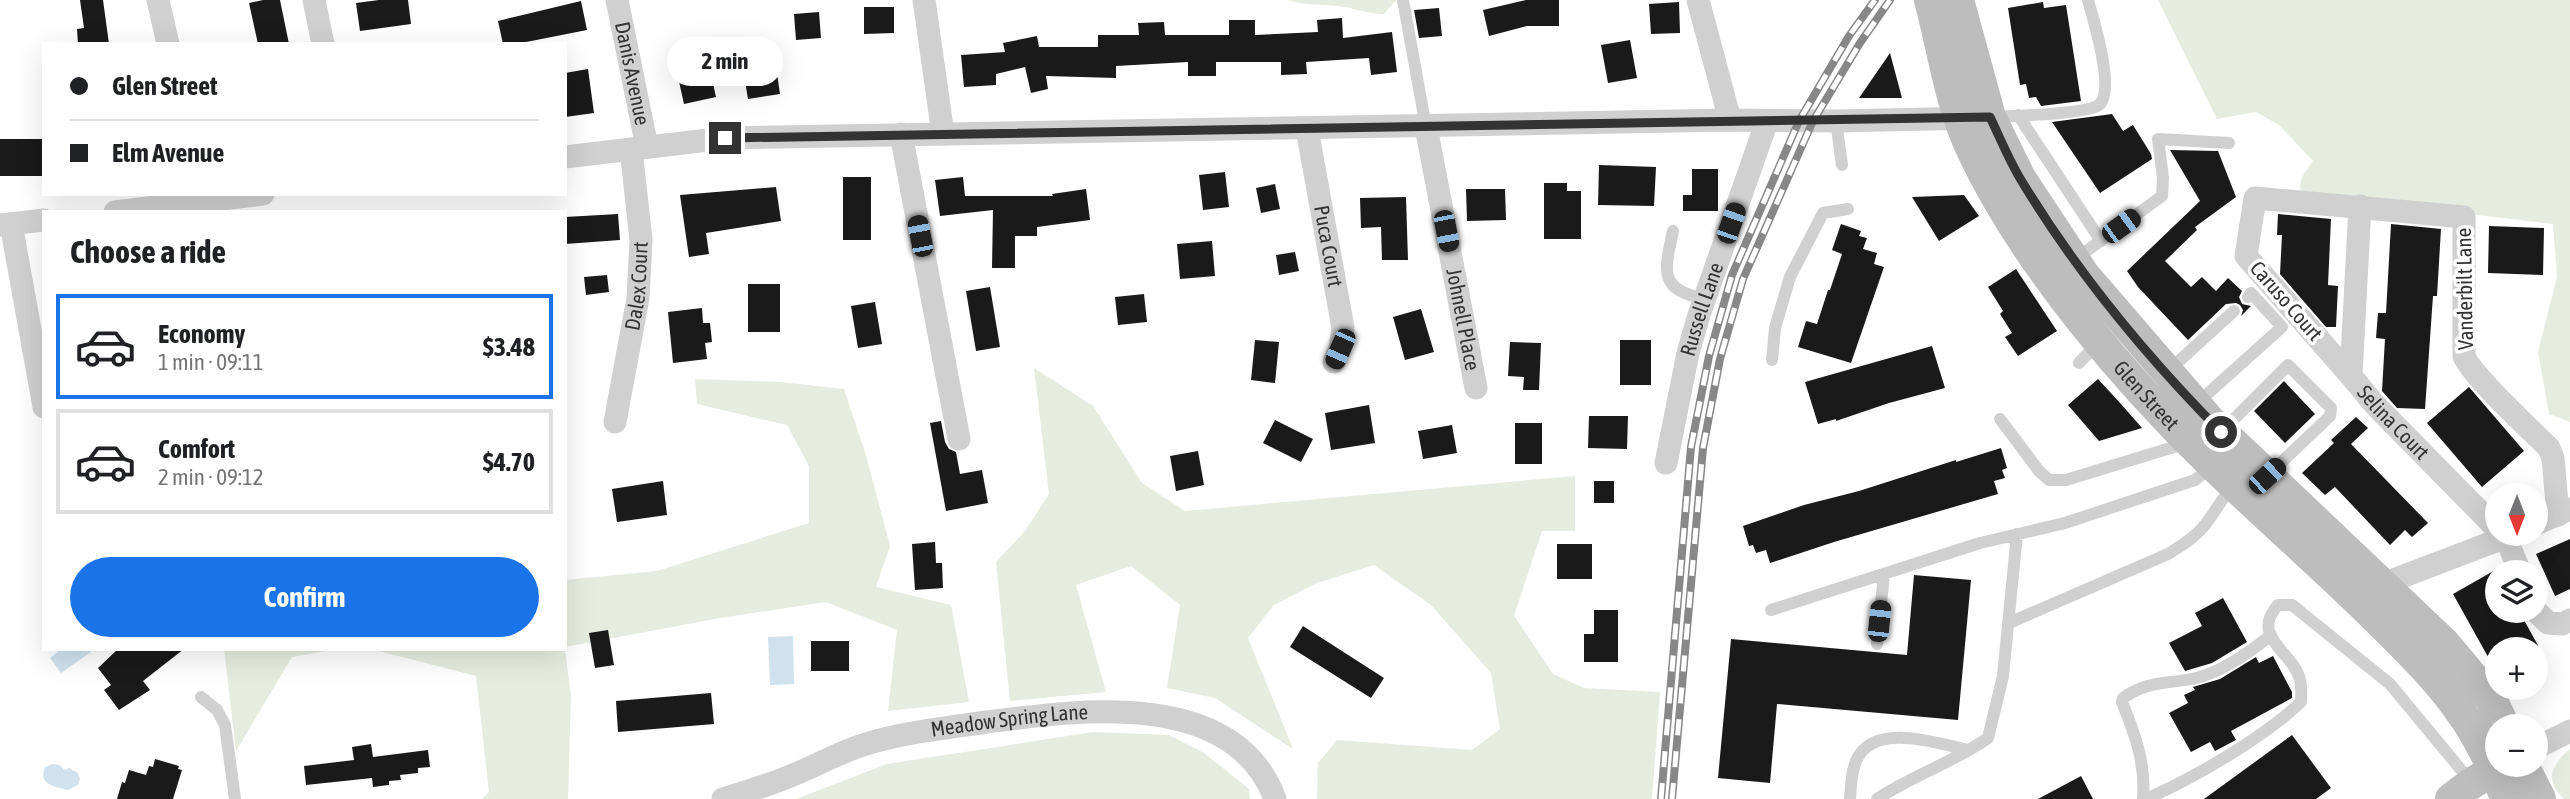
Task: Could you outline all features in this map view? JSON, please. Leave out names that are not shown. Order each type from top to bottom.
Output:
[{"type":"main road","points":[[1930,0],[1989,117]]},
{"type":"main road","points":[[1958,0],[1989,117]]},
{"type":"main road","name":"Glen Street","points":[[1989,117],[2020,178],[2074,261],[2104,337],[2166,372],[2223,450]]},
{"type":"main road","name":"Glen Street","points":[[1989,117],[1972,152],[2040,264],[2104,337],[2372,594],[2465,716],[2485,766]]},
{"type":"main road","name":"Glen Street","points":[[2372,594],[2444,643],[2491,699],[2498,714]]},
{"type":"main road","name":"Glen Street","points":[[2490,777],[2507,799]]},
{"type":"main road","name":"Glen Street","points":[[2491,777],[2540,799]]},
{"type":"street","points":[[158,0],[168,42]]},
{"type":"street","points":[[314,0],[323,42]]},
{"type":"street","name":"Danis Avenue","points":[[617,0],[639,148]]},
{"type":"street","points":[[924,0],[943,134]]},
{"type":"street","points":[[1698,0],[1730,120]]},
{"type":"street","points":[[567,157],[725,138],[1989,117]]},
{"type":"street","name":"Russell Lane","points":[[1665,463],[1688,353],[1704,299],[1767,121]]},
{"type":"street","name":"Johnell Place","points":[[1426,127],[1476,388]]},
{"type":"street","name":"Puca Court","points":[[1307,129],[1343,328],[1340,349],[1334,362]]},
{"type":"street","points":[[901,134],[959,439]]},
{"type":"street","name":"Dalex Court","points":[[615,422],[639,286],[639,148]]},
{"type":"street","points":[[127,210],[199,198],[231,196]]},
{"type":"street","name":"Caruso Court","points":[[2351,376],[2246,256],[2255,198],[2360,206]]},
{"type":"street","name":"Selina Court","points":[[2360,206],[2351,376],[2376,406],[2485,514]]},
{"type":"street","name":"Vanderbilt Lane","points":[[2360,206],[2463,217],[2466,362],[2549,448],[2564,512]]},
{"type":"street","points":[[42,220],[5,225],[42,398]]},
{"type":"street","points":[[2372,594],[2485,543]]},
{"type":"street","points":[[2548,623],[2562,624],[2570,620]]},
{"type":"street","name":"Meadow Spring Lane","points":[[723,799],[787,778],[863,745],[903,734],[1084,712],[1138,712],[1202,727],[1247,753],[1269,783],[1275,799]]},
{"type":"street","points":[[2548,742],[2570,731]]},
{"type":"lane","points":[[1403,0],[1426,127]]},
{"type":"lane","points":[[1989,117],[2064,112],[2097,107],[2102,103],[2105,85],[2102,57],[2088,0]]},
{"type":"lane","points":[[1989,117],[2101,241]]},
{"type":"lane","points":[[1836,121],[1842,165]]},
{"type":"lane","points":[[2074,261],[2162,196],[2163,178],[2158,139],[2229,143]]},
{"type":"lane","points":[[1772,360],[1775,328],[1790,277],[1823,213],[1848,209]]},
{"type":"lane","points":[[1673,231],[1667,276],[1673,288],[1704,299]]},
{"type":"lane","points":[[2008,623],[2168,554],[2192,540],[2210,520],[2221,499],[2223,450],[2282,327],[2251,293],[2248,297]]},
{"type":"lane","points":[[2166,372],[2234,311]]},
{"type":"lane","points":[[1771,610],[1979,543],[2064,523],[2195,480],[2223,450],[2288,365],[2332,408],[2330,416],[2223,450],[2177,446],[2066,480],[2049,480],[2039,471],[2000,419]]},
{"type":"lane","points":[[1877,799],[1988,738],[2003,676],[2017,534]]},
{"type":"lane","points":[[1877,644],[1884,573]]},
{"type":"lane","points":[[2271,635],[2256,647],[2208,674],[2150,685],[2126,695],[2122,702],[2138,743],[2145,778],[2144,799],[2170,788],[2225,756],[2287,715],[2301,702],[2300,678],[2267,625],[2269,614],[2278,605],[2292,606],[2390,684],[2485,772]]},
{"type":"lane","points":[[201,697],[217,710],[225,725],[235,799]]},
{"type":"lane","points":[[1850,799],[1855,762],[1870,744],[1887,737],[1930,741],[1968,750]]},
{"type":"shaded area","points":[[1288,0],[1396,0],[1384,14]]},
{"type":"shaded area","points":[[2158,0],[2570,0],[2570,422],[2549,414],[2538,352],[2557,277],[2553,224],[2302,194],[2301,180],[2313,161],[2279,125],[2256,112],[2217,119]]},
{"type":"shaded area","points":[[1034,368],[1093,406],[1142,483],[1185,511],[1575,476],[1575,531],[1542,531],[1514,616],[1553,674],[1584,688],[1660,692],[1652,799],[1317,799],[1318,763],[1337,740],[1472,750],[1500,729],[1491,673],[1431,605],[1374,565],[1317,583],[1274,605],[1248,638],[1293,749],[1215,698],[1167,688],[1180,605],[1131,566],[1076,585],[1106,692],[1010,701],[996,562],[1025,531],[1049,494]]},
{"type":"shaded area","points":[[695,379],[780,382],[844,389],[866,455],[890,546],[876,587],[951,605],[969,702],[888,711],[897,630],[826,602],[720,618],[567,647],[567,580],[657,571],[809,523],[809,466],[787,425],[697,404]]},
{"type":"shaded area","points":[[224,651],[326,651],[292,657],[236,751]]},
{"type":"shaded area","points":[[379,651],[565,651],[571,697],[568,799],[482,799],[489,792],[476,676]]},
{"type":"shaded area","points":[[1093,732],[1169,735],[1204,753],[1249,789],[1250,799],[796,799],[887,764]]},
{"type":"shaded area","points":[[2570,749],[2570,799],[2564,799],[2554,785],[2552,773],[2558,761]]},
{"type":"water","points":[[793,636],[794,684],[770,685],[768,637]]},
{"type":"water","points":[[59,651],[91,652],[61,673],[50,658]]},
{"type":"water","points":[[53,764],[78,773],[78,785],[68,790],[49,784],[43,773],[45,767]]},
{"type":"building","points":[[80,0],[103,0],[109,42],[78,42],[77,29],[84,28]]},
{"type":"building","points":[[280,0],[289,42],[258,42],[249,3]]},
{"type":"building","points":[[408,0],[411,24],[360,31],[356,3]]},
{"type":"building","points":[[1526,0],[1559,0],[1559,26],[1527,26],[1489,36],[1483,10]]},
{"type":"building","points":[[581,1],[587,30],[526,42],[503,42],[498,21]]},
{"type":"building","points":[[1679,2],[1680,33],[1651,34],[1649,4]]},
{"type":"building","points":[[2043,2],[2044,8],[2066,5],[2081,101],[2041,106],[2036,97],[2029,98],[2026,84],[2020,85],[2008,8]]},
{"type":"building","points":[[864,7],[894,7],[894,33],[864,34]]},
{"type":"building","points":[[1439,8],[1442,36],[1419,38],[1414,10]]},
{"type":"building","points":[[819,12],[821,38],[796,40],[794,14]]},
{"type":"building","points":[[1342,18],[1343,38],[1392,32],[1397,72],[1371,75],[1369,58],[1306,62],[1307,74],[1281,75],[1281,62],[1216,62],[1216,76],[1188,76],[1188,62],[1116,66],[1116,78],[1046,76],[1048,89],[1031,93],[1025,67],[996,74],[996,85],[964,87],[961,55],[1005,52],[1003,43],[1037,36],[1039,47],[1098,47],[1098,35],[1139,35],[1138,23],[1164,22],[1165,35],[1229,35],[1229,20],[1255,20],[1255,35],[1318,32],[1317,20]]},
{"type":"building","points":[[1630,40],[1637,78],[1608,83],[1601,45]]},
{"type":"building","points":[[773,46],[780,94],[748,99],[740,51]]},
{"type":"building","points":[[706,52],[716,97],[684,104],[674,59]]},
{"type":"building","points":[[1890,53],[1902,98],[1859,98]]},
{"type":"building","points":[[588,69],[594,113],[567,117],[567,73]]},
{"type":"building","points":[[2112,114],[2123,131],[2133,125],[2152,159],[2100,193],[2052,122]]},
{"type":"building","points":[[0,139],[42,139],[42,176],[0,176]]},
{"type":"building","points":[[2170,150],[2218,151],[2236,197],[2195,227],[2197,230],[2165,261],[2191,287],[2202,277],[2216,291],[2228,278],[2242,291],[2239,297],[2242,304],[2251,306],[2241,316],[2243,310],[2240,305],[2226,304],[2188,340],[2138,287],[2127,271],[2200,201]]},
{"type":"building","points":[[1599,165],[1656,167],[1654,206],[1598,205]]},
{"type":"building","points":[[1692,169],[1718,169],[1718,211],[1683,211],[1683,195],[1692,195]]},
{"type":"building","points":[[1225,172],[1229,207],[1203,210],[1199,175]]},
{"type":"building","points":[[843,177],[871,177],[871,240],[843,240]]},
{"type":"building","points":[[963,177],[965,196],[1053,196],[1052,194],[1086,189],[1090,220],[1037,227],[1037,236],[1015,236],[1015,268],[992,268],[993,210],[940,216],[935,180]]},
{"type":"building","points":[[1544,183],[1567,183],[1567,191],[1581,191],[1581,239],[1544,239]]},
{"type":"building","points":[[1275,184],[1280,209],[1261,213],[1256,188]]},
{"type":"building","points":[[776,187],[781,221],[706,233],[709,254],[689,257],[680,195]]},
{"type":"building","points":[[1466,189],[1505,189],[1506,220],[1467,221]]},
{"type":"building","points":[[1964,195],[1979,216],[1939,241],[1912,197]]},
{"type":"building","points":[[1406,197],[1408,260],[1382,260],[1381,227],[1361,228],[1360,198]]},
{"type":"building","points":[[618,214],[620,240],[567,244],[567,217]]},
{"type":"building","points":[[2278,214],[2331,219],[2328,285],[2338,286],[2336,327],[2326,327],[2280,274],[2282,235],[2277,235]]},
{"type":"building","points":[[1841,224],[1861,231],[1859,236],[1867,238],[1863,249],[1877,253],[1874,264],[1884,267],[1851,363],[1798,347],[1806,321],[1817,324],[1830,290],[1842,254],[1832,250]]},
{"type":"building","points":[[2391,224],[2441,229],[2425,409],[2397,408],[2382,391],[2385,339],[2376,338],[2378,313],[2386,313]]},
{"type":"building","points":[[2489,226],[2544,228],[2543,275],[2488,273]]},
{"type":"building","points":[[1212,241],[1215,276],[1180,279],[1177,244]]},
{"type":"building","points":[[1295,252],[1299,271],[1279,275],[1276,255]]},
{"type":"building","points":[[2016,269],[2057,331],[2018,356],[2005,337],[2012,333],[2000,314],[2003,311],[1988,287]]},
{"type":"building","points":[[607,275],[609,292],[586,295],[584,277]]},
{"type":"building","points":[[748,284],[780,284],[780,332],[748,332]]},
{"type":"building","points":[[990,287],[1000,347],[976,351],[966,291]]},
{"type":"building","points":[[1144,294],[1147,322],[1118,325],[1115,297]]},
{"type":"building","points":[[875,302],[882,344],[858,348],[851,306]]},
{"type":"building","points":[[702,308],[703,323],[710,323],[712,342],[705,343],[707,359],[673,363],[668,312]]},
{"type":"building","points":[[1421,309],[1434,352],[1405,360],[1393,317]]},
{"type":"building","points":[[1255,340],[1279,342],[1275,383],[1251,380]]},
{"type":"building","points":[[1620,340],[1651,340],[1651,385],[1620,385]]},
{"type":"building","points":[[1510,342],[1541,343],[1539,390],[1523,390],[1524,377],[1508,376]]},
{"type":"building","points":[[1932,346],[1945,388],[1818,424],[1805,382]]},
{"type":"building","points":[[2098,379],[2142,428],[2099,441],[2068,405]]},
{"type":"building","points":[[2284,381],[2315,414],[2285,443],[2254,411]]},
{"type":"building","points":[[2469,387],[2524,451],[2482,487],[2427,423]]},
{"type":"building","points":[[1369,405],[1375,443],[1331,450],[1325,413]]},
{"type":"building","points":[[1589,416],[1628,416],[1627,449],[1588,448]]},
{"type":"building","points":[[2356,417],[2368,428],[2351,444],[2428,523],[2412,537],[2405,530],[2390,545],[2335,487],[2325,495],[2302,473],[2334,443],[2331,440]]},
{"type":"building","points":[[1275,420],[1313,439],[1301,462],[1263,443]]},
{"type":"building","points":[[941,421],[945,442],[949,449],[956,452],[960,474],[982,470],[988,503],[946,511],[930,423]]},
{"type":"building","points":[[1515,423],[1542,423],[1542,464],[1515,464]]},
{"type":"building","points":[[1452,425],[1457,453],[1423,459],[1418,431]]},
{"type":"building","points":[[2001,448],[2007,468],[2002,470],[2005,478],[1994,481],[1998,494],[1770,563],[1766,550],[1756,553],[1753,545],[1749,546],[1743,526],[1804,505]]},
{"type":"building","points":[[1198,451],[1204,485],[1176,491],[1170,456]]},
{"type":"building","points":[[663,481],[667,515],[617,522],[612,489]]},
{"type":"building","points":[[1594,481],[1614,481],[1614,503],[1594,503]]},
{"type":"building","points":[[2570,539],[2570,589],[2555,596],[2548,581],[2548,560],[2539,560],[2536,554]]},
{"type":"building","points":[[935,542],[936,563],[942,563],[943,588],[915,590],[912,544]]},
{"type":"building","points":[[1557,544],[1592,544],[1592,579],[1557,579]]},
{"type":"building","points":[[1914,575],[1971,580],[1958,720],[1777,704],[1770,783],[1718,778],[1731,639],[1907,655]]},
{"type":"building","points":[[2485,576],[2485,623],[2526,623],[2533,637],[2485,637],[2485,651],[2453,594]]},
{"type":"building","points":[[2223,598],[2247,642],[2212,663],[2185,671],[2169,643],[2202,626],[2195,613]]},
{"type":"building","points":[[1594,610],[1618,610],[1618,662],[1584,662],[1584,634],[1594,634]]},
{"type":"building","points":[[1303,626],[1384,678],[1371,698],[1290,647]]},
{"type":"building","points":[[608,630],[614,665],[595,668],[589,633]]},
{"type":"building","points":[[811,641],[849,641],[849,671],[811,671]]},
{"type":"building","points":[[116,651],[181,651],[143,681],[150,690],[119,710],[104,690],[111,685],[98,668]]},
{"type":"building","points":[[2273,656],[2292,692],[2292,698],[2231,731],[2236,740],[2215,751],[2210,742],[2191,752],[2169,713],[2188,703],[2184,695],[2195,690],[2193,687],[2220,679],[2256,657],[2259,663]]},
{"type":"building","points":[[711,693],[714,724],[618,732],[616,701]]},
{"type":"building","points":[[2292,735],[2331,788],[2316,799],[2204,799]]},
{"type":"building","points":[[371,744],[373,757],[428,750],[430,767],[418,768],[418,773],[400,775],[401,780],[389,781],[389,785],[373,787],[372,778],[306,785],[304,766],[354,760],[352,747]]},
{"type":"building","points":[[155,759],[179,766],[178,769],[182,770],[173,799],[117,799],[129,770],[146,775],[149,766],[153,767]]},
{"type":"building","points":[[2081,776],[2093,799],[2038,799]]},
{"type":"railway","points":[[1661,799],[1691,447],[1709,356],[1732,275],[1799,121],[1849,36],[1875,0]]},
{"type":"railway","points":[[1672,799],[1703,448],[1720,359],[1743,279],[1813,121],[1860,43],[1890,0]]},
{"type":"route","points":[[725,138],[1990,117],[2020,178],[2084,275],[2221,432]]}]
